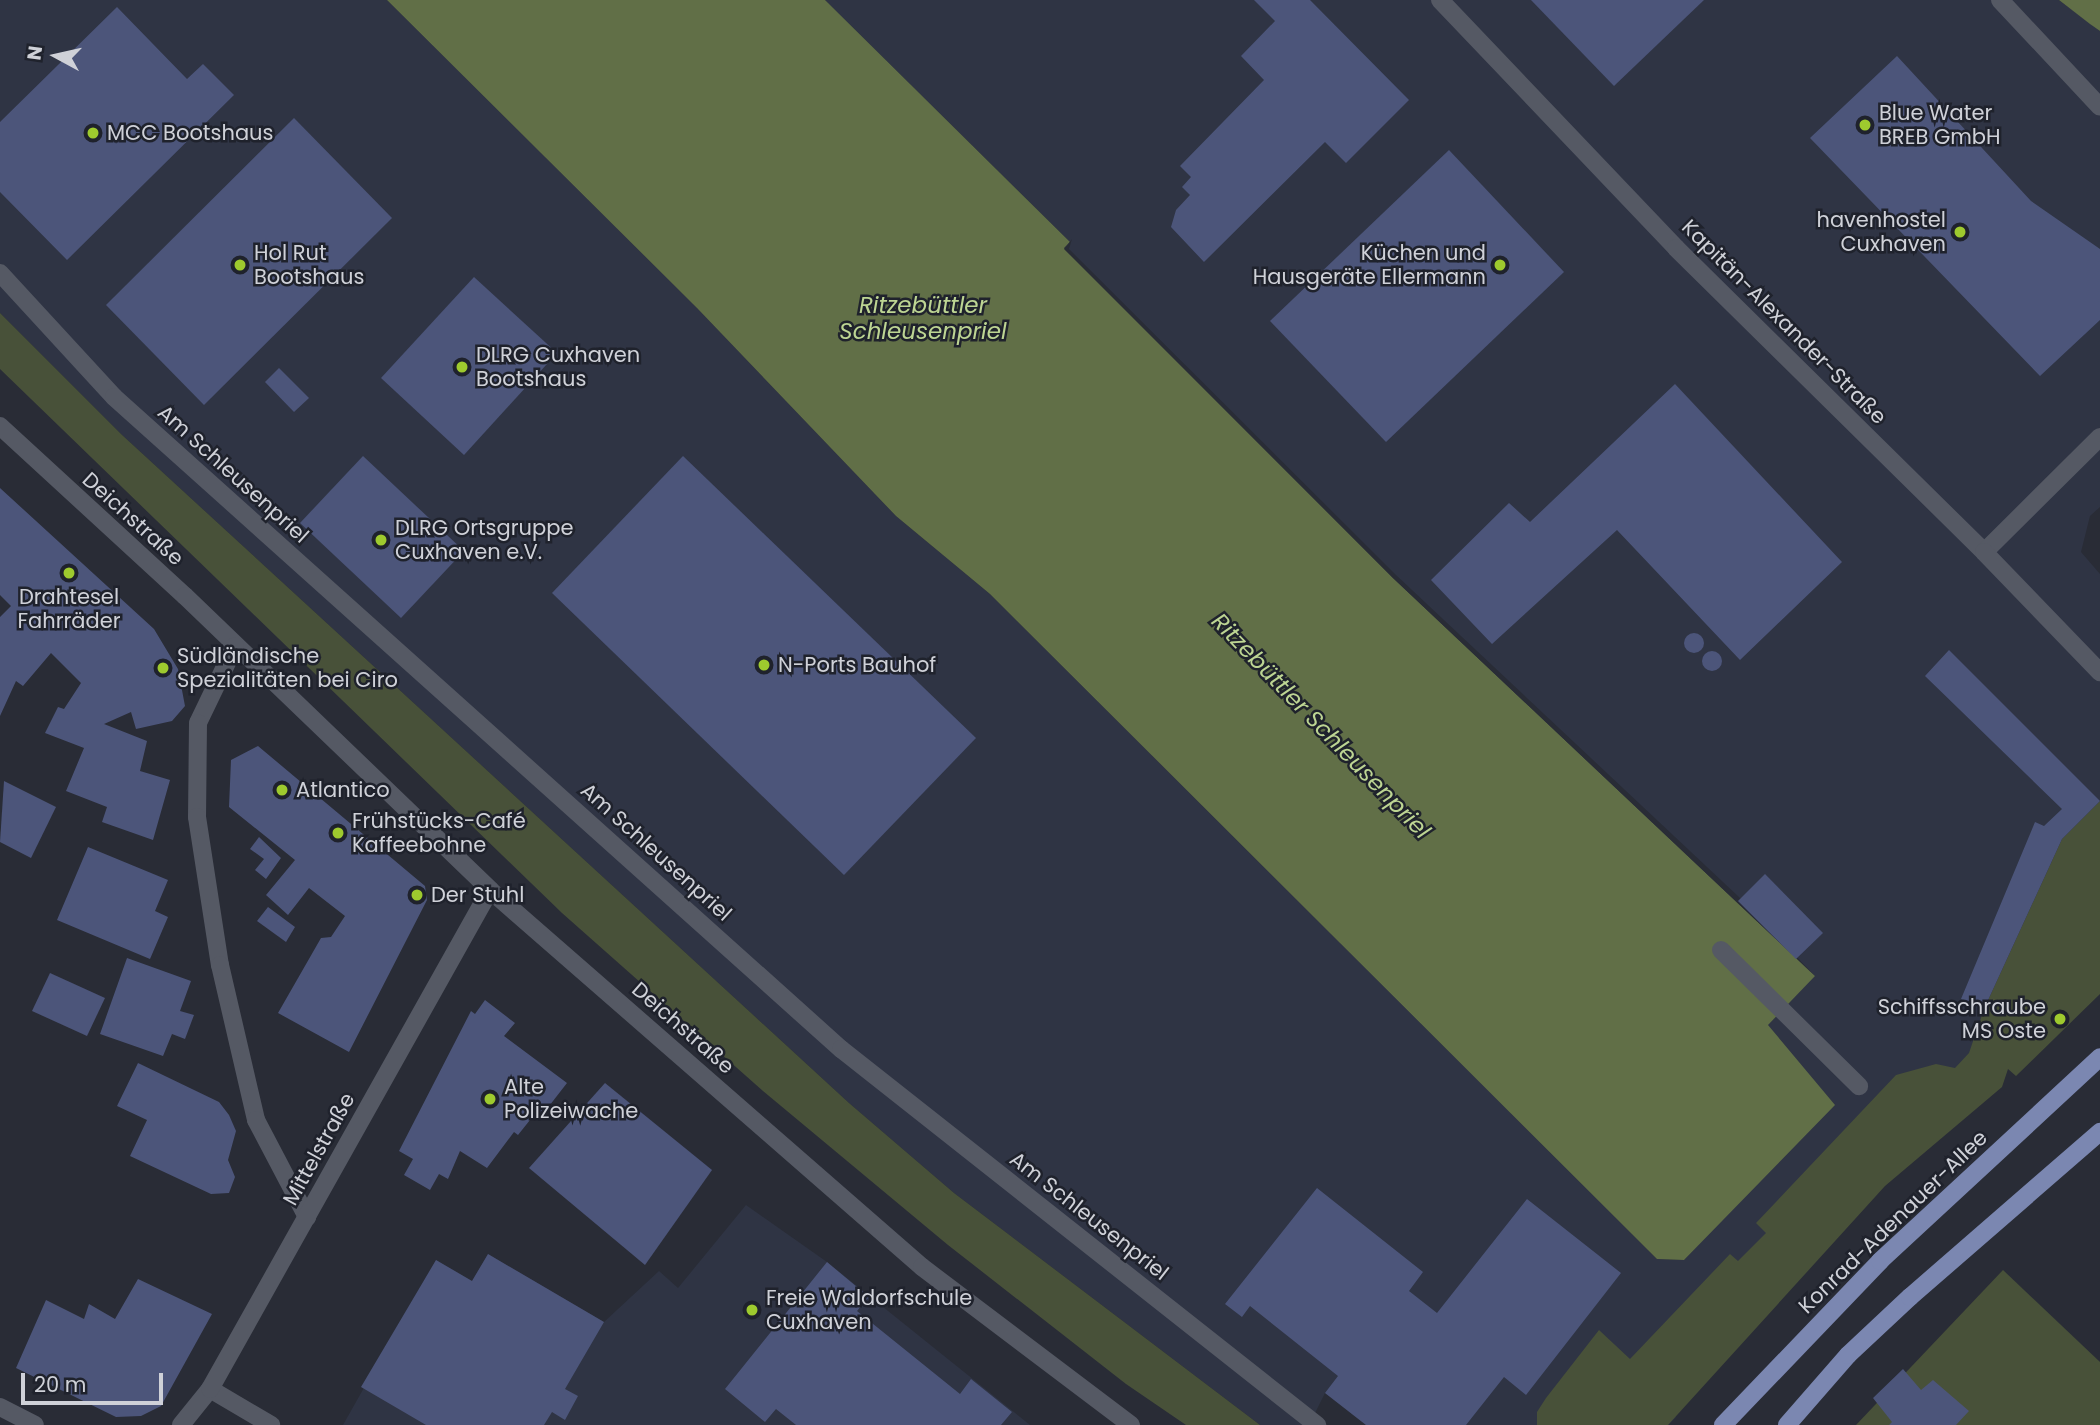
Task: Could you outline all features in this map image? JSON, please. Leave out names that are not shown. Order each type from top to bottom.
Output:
[{"type":"main road","name":"Konrad-Adenauer-Allee","points":[[1723,1425],[1880,1261],[2100,1057]]},
{"type":"main road","points":[[1787,1425],[1848,1355],[1910,1297],[2100,1132]]},
{"type":"street","name":"Kapitän-Alexander-Straße","points":[[1440,0],[1676,248],[1984,552],[2100,671]]},
{"type":"street","points":[[2000,0],[2100,107]]},
{"type":"street","name":"Am Schleusenpriel","points":[[0,273],[114,397],[841,1049],[1317,1425]]},
{"type":"street","name":"Deichstraße","points":[[0,426],[490,890],[922,1267],[1130,1423]]},
{"type":"street","points":[[1984,552],[2100,437]]},
{"type":"street","points":[[234,646],[198,723],[197,817],[220,965],[256,1120],[307,1217]]},
{"type":"street","name":"Mittelstraße","points":[[181,1425],[210,1389],[490,890]]},
{"type":"street","points":[[1721,950],[1859,1086]]},
{"type":"street","points":[[210,1389],[271,1425]]},
{"type":"street","points":[[0,1407],[35,1425]]},
{"type":"shaded area","points":[[0,0],[387,0],[697,308],[896,516],[990,594],[1657,1259],[1684,1260],[1723,1218],[1767,1025],[1814,976],[1393,578],[1064,249],[1069,241],[825,0],[2059,0],[2100,31],[2100,507],[2090,516],[2081,552],[2100,574],[2100,801],[2062,839],[1984,1009],[1975,1057],[1653,1383],[1676,1417],[1668,1425],[1366,1425],[1325,1393],[1309,1425],[1260,1425],[954,1193],[849,1103],[121,434],[0,313]]},
{"type":"shaded area","points":[[0,313],[121,434],[849,1103],[954,1193],[1260,1425],[1186,1425],[1126,1384],[948,1245],[763,1091],[562,913],[0,369]]},
{"type":"shaded area","points":[[2100,801],[2100,994],[2016,1076],[2008,1069],[2002,1087],[1885,1186],[1668,1425],[1537,1425],[1537,1412],[1546,1398],[1599,1330],[1630,1359],[1730,1254],[1738,1261],[1766,1233],[1756,1223],[1896,1075],[1936,1064],[1955,1068],[1969,1053],[1984,1009],[2062,839]]},
{"type":"shaded area","name":"Freie Waldorfschule Cuxhaven","points":[[746,1205],[827,1262],[1030,1425],[343,1425],[436,1260],[472,1281],[488,1254],[604,1322],[659,1271],[678,1288]]},
{"type":"shaded area","points":[[2003,1270],[2100,1362],[2100,1425],[1856,1425]]},
{"type":"water","name":"Ritzebüttler Schleusenpriel","points":[[387,0],[825,0],[1070,242],[1064,248],[1393,578],[1815,976],[1768,1025],[1835,1105],[1684,1260],[1657,1259],[990,594],[896,516],[697,308]]},
{"type":"water","points":[[2059,0],[2100,0],[2100,31],[2090,24]]},
{"type":"pier","points":[[1072,239],[1069,249],[1396,575],[1740,898],[1815,976],[1393,578],[1064,249]]},
{"type":"building","points":[[1254,0],[1310,0],[1409,100],[1346,163],[1325,142],[1204,262],[1171,227],[1176,210],[1190,195],[1182,187],[1191,177],[1180,166],[1264,80],[1241,56],[1275,21]]},
{"type":"building","points":[[1531,0],[1704,0],[1614,86]]},
{"type":"building","points":[[117,7],[187,79],[203,64],[234,95],[67,260],[0,192],[0,122]]},
{"type":"building","points":[[1897,56],[2031,201],[2100,249],[2100,320],[2040,376],[1810,138]]},
{"type":"building","points":[[294,118],[392,218],[204,405],[106,305]]},
{"type":"building","points":[[1449,150],[1564,272],[1386,442],[1270,321]]},
{"type":"building","points":[[474,277],[557,353],[464,455],[381,378]]},
{"type":"building","points":[[279,368],[309,398],[294,412],[265,382]]},
{"type":"building","points":[[1675,384],[1842,562],[1740,660],[1617,530],[1492,644],[1431,580],[1509,503],[1530,522]]},
{"type":"building","points":[[363,456],[464,551],[401,618],[300,523]]},
{"type":"building","name":"N-Ports Bauhof","points":[[683,456],[976,738],[844,875],[552,593]]},
{"type":"building","points":[[0,488],[154,629],[178,669],[185,706],[172,721],[136,729],[131,712],[104,724],[147,741],[140,771],[170,780],[153,840],[102,822],[107,807],[66,791],[84,748],[45,733],[58,707],[64,709],[81,683],[51,653],[23,686],[16,681],[0,716],[0,617],[11,606],[0,595]]},
{"type":"building","points":[[1694,633],[1701,636],[1704,643],[1701,650],[1694,653],[1687,650],[1684,643],[1687,636]]},
{"type":"building","points":[[1949,650],[2100,801],[2062,839],[1984,1009],[1961,999],[2035,822],[2044,826],[2062,809],[1925,676]]},
{"type":"building","points":[[1712,651],[1719,654],[1722,661],[1719,668],[1712,671],[1705,668],[1702,661],[1705,654]]},
{"type":"building","points":[[258,746],[425,886],[427,900],[349,1052],[278,1013],[321,938],[331,937],[345,916],[309,888],[288,915],[266,895],[295,860],[229,807],[231,760]]},
{"type":"building","points":[[4,781],[56,807],[31,858],[0,842]]},
{"type":"building","points":[[259,837],[281,858],[266,879],[255,870],[264,859],[250,849]]},
{"type":"building","points":[[88,847],[168,880],[155,911],[168,917],[150,959],[57,920]]},
{"type":"building","points":[[1765,874],[1823,933],[1796,959],[1738,901]]},
{"type":"building","points":[[268,907],[295,927],[286,942],[257,921]]},
{"type":"building","points":[[127,958],[191,981],[180,1011],[194,1015],[185,1039],[172,1034],[163,1056],[100,1034]]},
{"type":"building","points":[[50,973],[105,998],[87,1036],[32,1011]]},
{"type":"building","name":"Alte Polizeiwache","points":[[485,1000],[515,1023],[504,1036],[567,1083],[539,1119],[534,1115],[518,1135],[514,1132],[487,1168],[460,1151],[448,1179],[439,1174],[430,1190],[404,1175],[413,1159],[399,1151],[471,1011],[475,1014]]},
{"type":"building","points":[[138,1063],[219,1102],[229,1115],[236,1131],[228,1160],[235,1177],[229,1193],[211,1194],[130,1156],[147,1120],[117,1106]]},
{"type":"building","points":[[605,1083],[712,1170],[645,1265],[529,1168]]},
{"type":"building","points":[[1317,1188],[1423,1272],[1409,1291],[1437,1313],[1527,1199],[1621,1273],[1526,1395],[1504,1377],[1466,1425],[1366,1425],[1325,1393],[1338,1376],[1250,1306],[1242,1317],[1225,1304]]},
{"type":"building","points":[[488,1254],[604,1322],[565,1389],[578,1396],[565,1420],[552,1412],[544,1425],[426,1425],[361,1387],[436,1260],[472,1281]]},
{"type":"building","points":[[827,1262],[869,1297],[857,1311],[960,1394],[971,1379],[1012,1412],[1001,1425],[796,1425],[776,1409],[765,1422],[725,1389]]},
{"type":"building","points":[[138,1279],[212,1314],[161,1406],[141,1416],[116,1417],[16,1368],[46,1300],[84,1319],[89,1304],[115,1319]]},
{"type":"building","points":[[1903,1369],[1921,1390],[1933,1380],[1969,1411],[1956,1425],[1889,1425],[1892,1422],[1873,1398]]},
{"type":"place","name":"Blue Water BREB GmbH","points":[[1865,125]]},
{"type":"place","name":"MCC Bootshaus","points":[[93,133]]},
{"type":"place","name":"havenhostel Cuxhaven","points":[[1960,232]]},
{"type":"place","name":"Hol Rut Bootshaus","points":[[240,265]]},
{"type":"place","name":"Küchen und Hausgeräte Ellermann","points":[[1500,265]]},
{"type":"place","name":"DLRG Cuxhaven Bootshaus","points":[[462,367]]},
{"type":"place","name":"DLRG Ortsgruppe Cuxhaven e.V.","points":[[381,540]]},
{"type":"place","name":"Drahtesel Fahrräder","points":[[69,573]]},
{"type":"place","name":"N-Ports Bauhof","points":[[764,665]]},
{"type":"place","name":"Südländische Spezialitäten bei Ciro","points":[[163,668]]},
{"type":"place","name":"Atlantico","points":[[282,790]]},
{"type":"place","name":"Frühstücks-Café Kaffeebohne","points":[[338,833]]},
{"type":"place","name":"Der Stuhl","points":[[417,895]]},
{"type":"place","name":"Schiffsschraube MS Oste","points":[[2060,1019]]},
{"type":"place","name":"Alte Polizeiwache","points":[[490,1099]]},
{"type":"place","name":"Freie Waldorfschule Cuxhaven","points":[[752,1310]]}]
